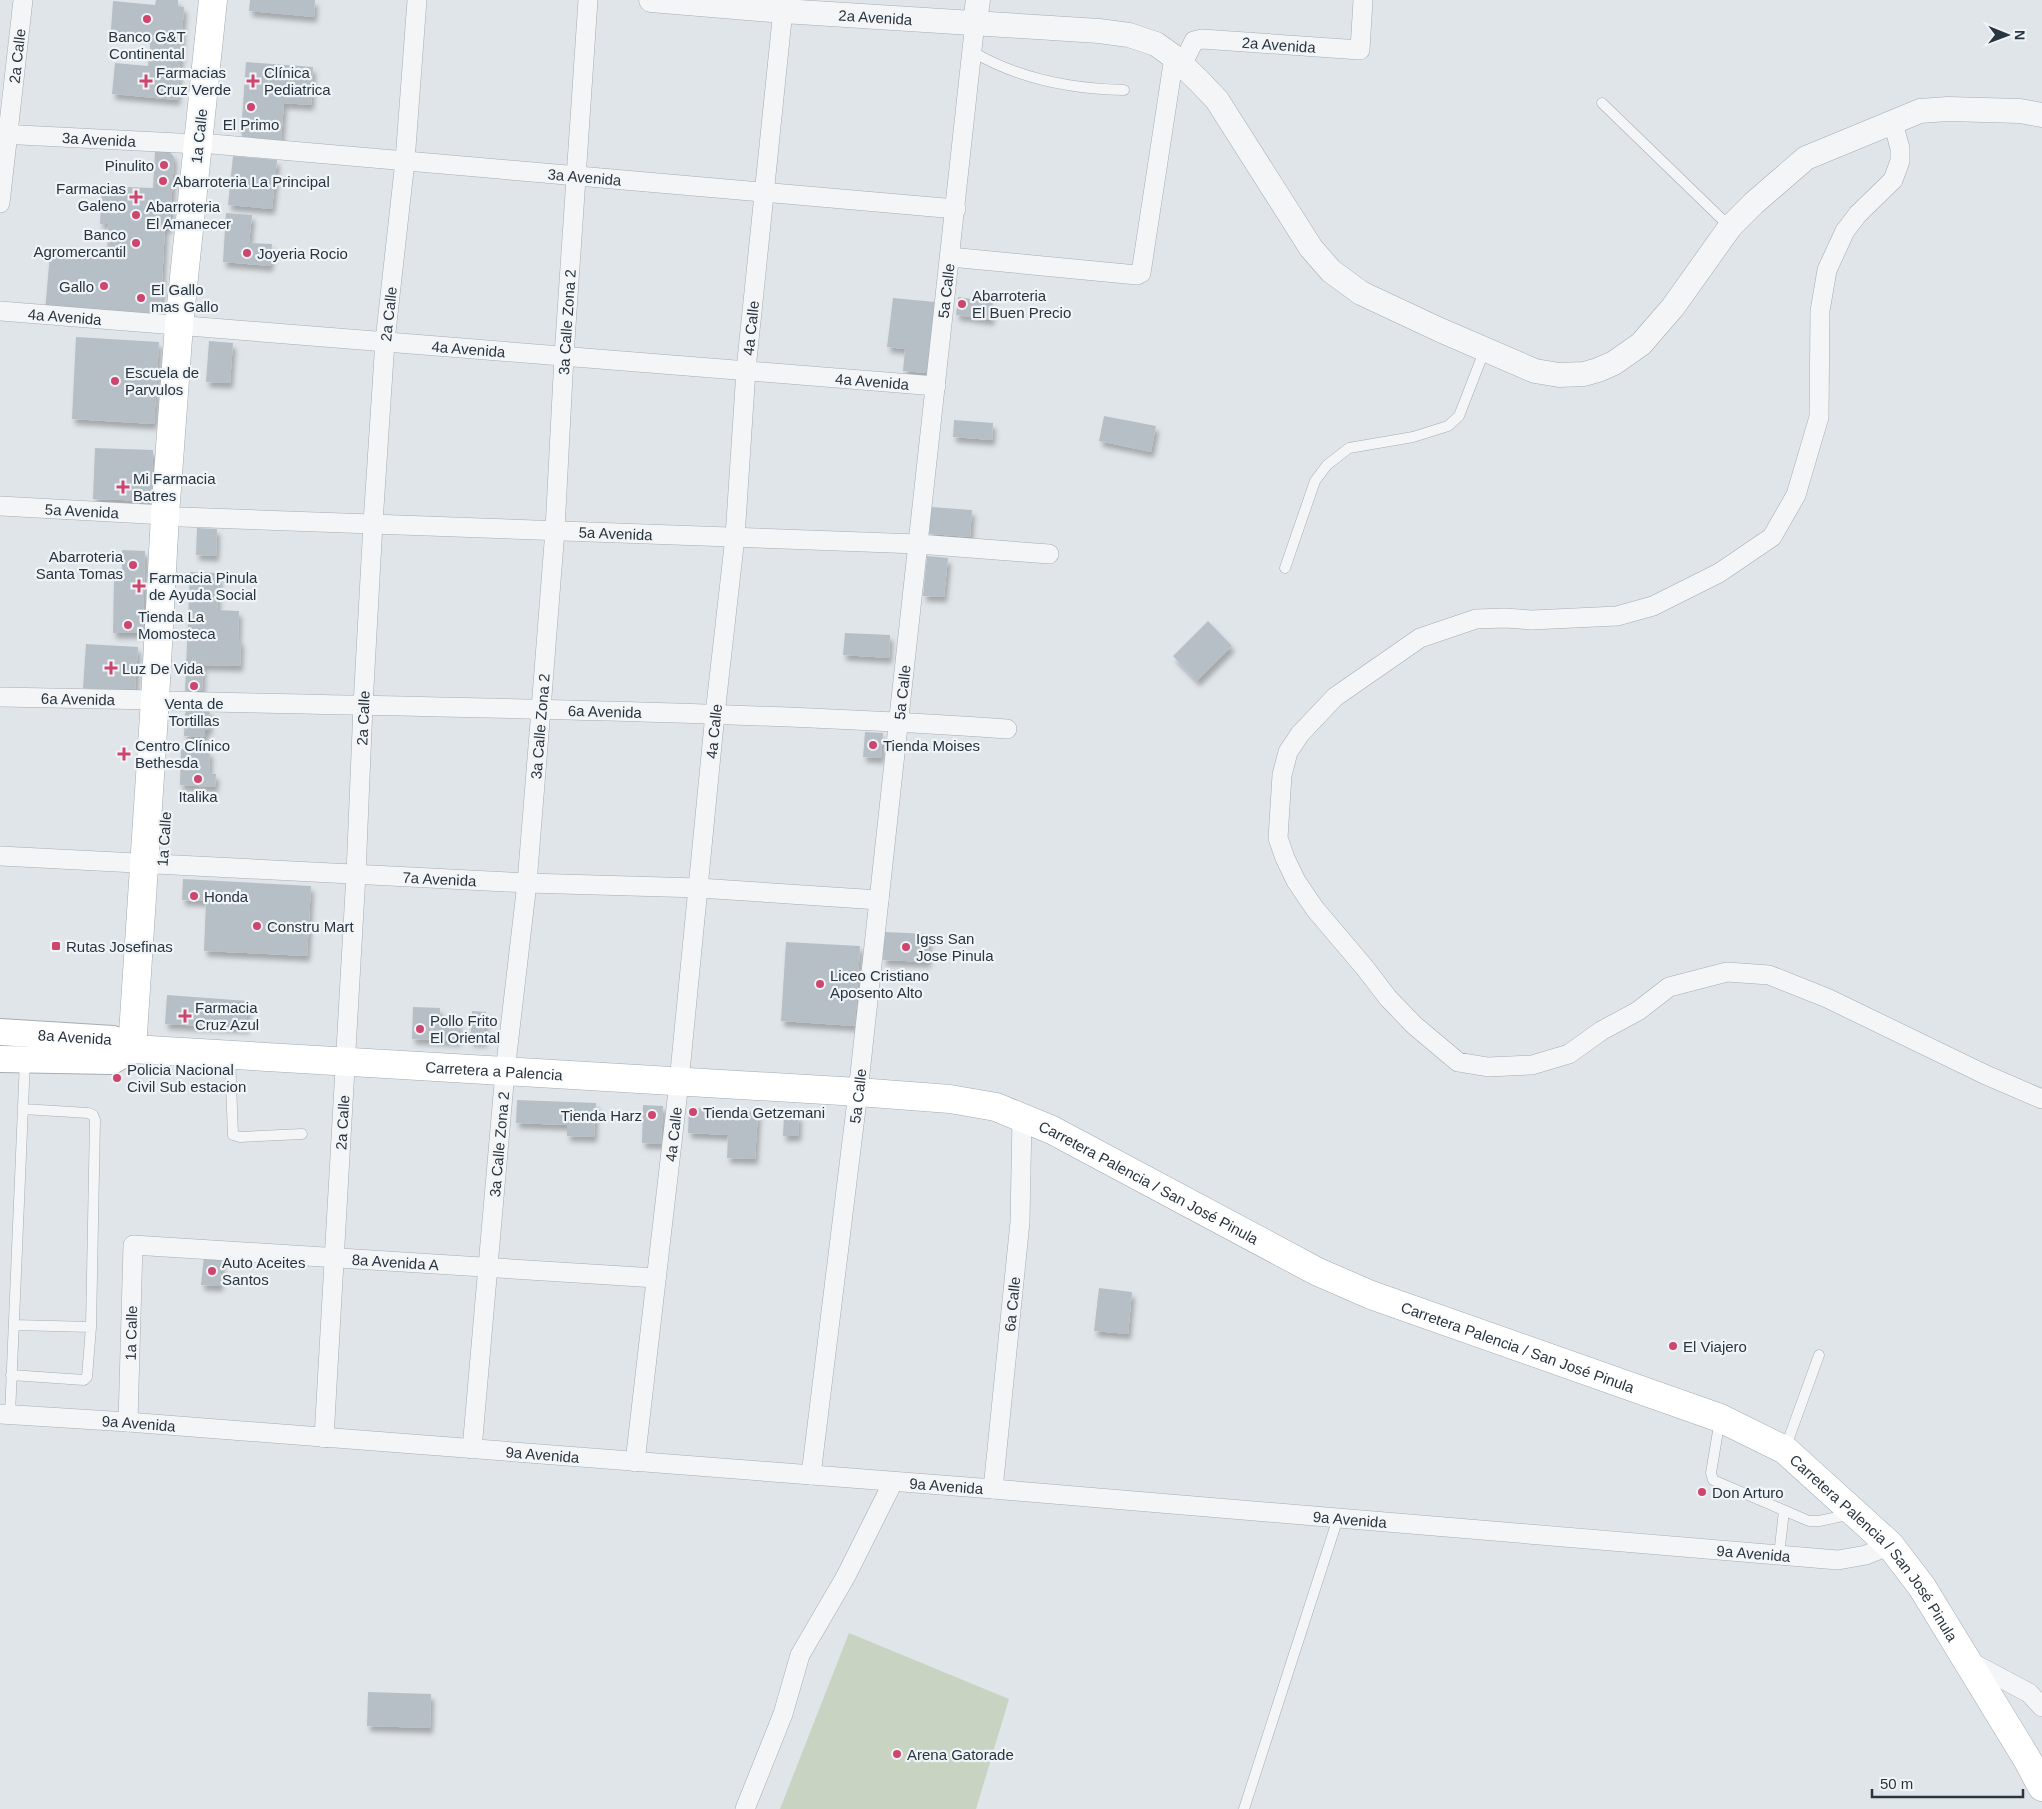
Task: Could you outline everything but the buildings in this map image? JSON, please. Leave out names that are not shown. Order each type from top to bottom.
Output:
[{"type":"main road","name":"1a Calle","points":[[141,1050],[164,700],[185,326],[205,144],[213,0]]},
{"type":"main road","name":"1a Calle","points":[[205,144],[229,0]]},
{"type":"main road","name":"8a Avenida","points":[[0,1032],[113,1039],[141,1050]]},
{"type":"main road","name":"8a Avenida","points":[[13,1060],[112,1061],[141,1050]]},
{"type":"main road","name":"Carretera a Palencia","points":[[141,1050],[858,1092]]},
{"type":"main road","name":"Carretera Palencia / San José Pinula","points":[[858,1092],[950,1099],[996,1107],[1022,1117],[1052,1130],[1318,1272],[1371,1295],[1720,1418],[1785,1450],[1890,1546],[1922,1587],[2042,1786]]},
{"type":"street","name":"2a Calle","points":[[0,203],[4,134],[22,0]]},
{"type":"street","name":"2a Calle","points":[[324,1438],[356,874],[362,706],[373,524],[385,341],[405,161],[417,0]]},
{"type":"street","name":"3a Calle Zona 2","points":[[472,1449],[506,1072],[527,882],[541,709],[555,530],[564,356],[588,0]]},
{"type":"street","name":"2a Avenida","points":[[651,0],[977,11],[1130,35],[1156,44],[1178,61],[1217,100],[1311,248],[1330,271],[1361,293],[1440,330],[1535,371],[1559,375],[1584,374],[1614,363],[1641,344],[1673,307],[1730,227],[1754,203],[1806,158],[1920,111],[1948,109],[2020,111],[2042,115]]},
{"type":"street","name":"2a Avenida","points":[[950,257],[1137,275],[1141,273],[1178,61],[1194,42],[1202,39],[1360,50],[1363,0]]},
{"type":"street","name":"4a Calle","points":[[634,1462],[679,1082],[699,888],[715,714],[735,537],[746,370],[784,5]]},
{"type":"street","name":"5a Calle","points":[[811,1476],[858,1092],[977,11]]},
{"type":"street","points":[[1893,123],[1900,148],[1900,161],[1893,180],[1858,214],[1846,231],[1827,270],[1820,311],[1819,417],[1796,495],[1772,537],[1719,573],[1653,606],[1617,616],[1532,620],[1505,618],[1476,619],[1420,638],[1335,697],[1300,734],[1288,752],[1282,775],[1278,838],[1296,881],[1315,909],[1388,998],[1414,1025],[1458,1062],[1488,1067],[1532,1065],[1569,1054],[1601,1031],[1638,1011],[1669,987],[1727,972],[1768,975],[1827,998],[1978,1072],[2042,1099]]},
{"type":"street","name":"3a Avenida","points":[[4,134],[205,144],[956,209]]},
{"type":"street","name":"4a Avenida","points":[[0,311],[936,386]]},
{"type":"street","name":"5a Avenida","points":[[0,506],[173,516],[918,544],[1050,554]]},
{"type":"street","name":"6a Avenida","points":[[0,697],[715,714],[1006,729]]},
{"type":"street","name":"7a Avenida","points":[[0,856],[527,882],[699,888],[879,900]]},
{"type":"street","name":"6a Calle","points":[[993,1489],[1020,1222],[1022,1117]]},
{"type":"street","name":"8a Avenida A","points":[[134,1245],[656,1278]]},
{"type":"street","name":"1a Calle","points":[[128,1422],[132,1248],[134,1245]]},
{"type":"street","name":"9a Avenida","points":[[5,1414],[993,1489],[1838,1560],[1866,1555],[1890,1546]]},
{"type":"street","points":[[745,1809],[784,1714],[800,1655],[846,1576],[893,1482]]},
{"type":"street","points":[[1964,1658],[2028,1693],[2042,1706]]},
{"type":"lane","points":[[973,52],[1030,78],[1045,82],[1124,90]]},
{"type":"lane","points":[[1602,103],[1730,227]]},
{"type":"lane","points":[[1285,568],[1314,481],[1327,465],[1349,448],[1413,437],[1448,426],[1459,416],[1485,349]]},
{"type":"lane","points":[[230,1055],[233,1135],[240,1137],[302,1134]]},
{"type":"lane","points":[[5,1414],[11,1375],[14,1325],[23,1109],[13,1060]]},
{"type":"lane","points":[[11,1375],[84,1380],[87,1377],[91,1327],[95,1120],[93,1115],[88,1113],[23,1109]]},
{"type":"lane","points":[[14,1325],[91,1327]]},
{"type":"lane","points":[[1785,1450],[1819,1355]]},
{"type":"lane","points":[[1720,1418],[1711,1473],[1712,1480],[1809,1521],[1819,1521],[1856,1513]]},
{"type":"lane","points":[[1779,1555],[1784,1511]]},
{"type":"lane","points":[[1244,1809],[1338,1518]]},
{"type":"green space","name":"Arena Gatorade","points":[[849,1633],[1009,1699],[976,1809],[780,1809]]},
{"type":"place","name":"Banco G&T Continental","points":[[147,19]]},
{"type":"place","name":"Farmacias Cruz Verde","points":[[146,81]]},
{"type":"place","name":"Clínica Pediatrica","points":[[253,81]]},
{"type":"place","name":"El Primo","points":[[251,107]]},
{"type":"place","name":"Pinulito","points":[[164,165]]},
{"type":"place","name":"Abarroteria La Principal","points":[[163,181]]},
{"type":"place","name":"Farmacias Galeno","points":[[136,197]]},
{"type":"place","name":"Abarroteria El Amanecer","points":[[136,215]]},
{"type":"place","name":"Banco Agromercantil","points":[[136,243]]},
{"type":"place","name":"Joyeria Rocio","points":[[247,253]]},
{"type":"place","name":"Gallo","points":[[104,286]]},
{"type":"place","name":"El Gallo mas Gallo","points":[[141,298]]},
{"type":"place","name":"Abarroteria El Buen Precio","points":[[962,304]]},
{"type":"place","name":"Escuela de Parvulos","points":[[115,381]]},
{"type":"place","name":"Mi Farmacia Batres","points":[[123,487]]},
{"type":"place","name":"Abarroteria Santa Tomas","points":[[133,565]]},
{"type":"place","name":"Farmacia Pinula de Ayuda Social","points":[[139,586]]},
{"type":"place","name":"Tienda La Momosteca","points":[[128,625]]},
{"type":"place","name":"Luz De Vida","points":[[111,668]]},
{"type":"place","name":"Venta de Tortillas","points":[[194,686]]},
{"type":"place","name":"Tienda Moises","points":[[873,745]]},
{"type":"place","name":"Centro Clínico Bethesda","points":[[124,754]]},
{"type":"place","name":"Italika","points":[[198,779]]},
{"type":"place","name":"Honda","points":[[194,896]]},
{"type":"place","name":"Constru Mart","points":[[257,926]]},
{"type":"place","name":"Rutas Josefinas","points":[[56,946]]},
{"type":"place","name":"Igss San Jose Pinula","points":[[906,947]]},
{"type":"place","name":"Liceo Cristiano Aposento Alto","points":[[820,984]]},
{"type":"place","name":"Farmacia Cruz Azul","points":[[185,1016]]},
{"type":"place","name":"Pollo Frito El Oriental","points":[[420,1029]]},
{"type":"place","name":"Policia Nacional Civil Sub estacion","points":[[117,1078]]},
{"type":"place","name":"Tienda Getzemani","points":[[693,1112]]},
{"type":"place","name":"Tienda Harz","points":[[652,1115]]},
{"type":"place","name":"Auto Aceites Santos","points":[[212,1271]]},
{"type":"place","name":"El Viajero","points":[[1673,1346]]},
{"type":"place","name":"Don Arturo","points":[[1702,1492]]},
{"type":"place","name":"Arena Gatorade","points":[[897,1754]]}]
